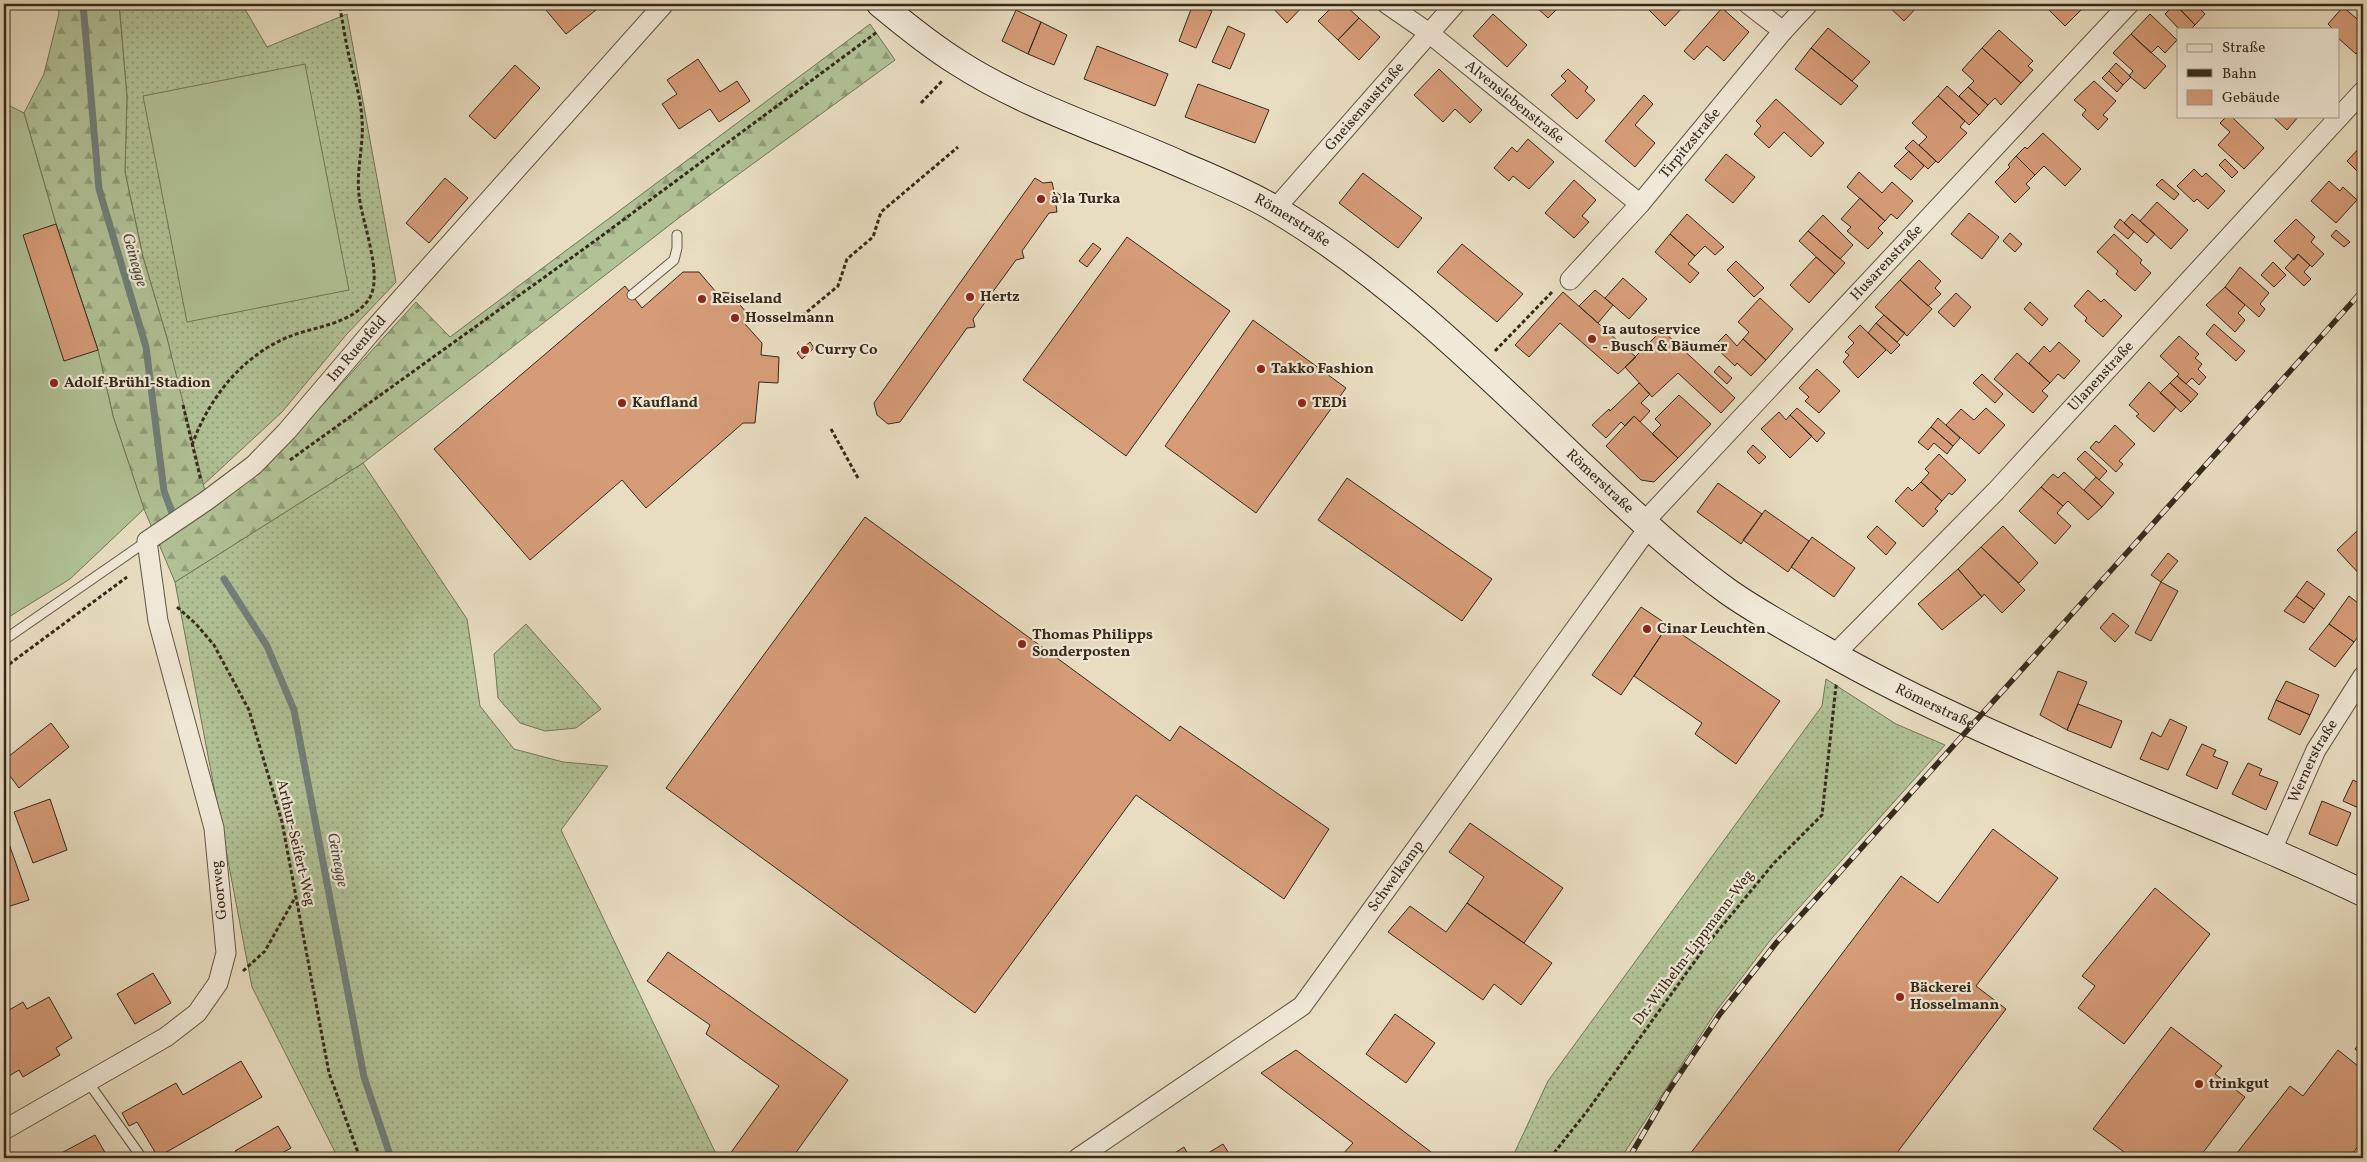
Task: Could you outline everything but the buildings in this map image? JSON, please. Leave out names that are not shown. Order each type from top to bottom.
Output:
[{"type":"main road","name":"Römerstraße","points":[[889,11],[958,63],[1029,100],[1163,157],[1275,208],[1401,297],[1479,367],[1646,524],[1700,571],[1732,594],[1834,655],[1971,725],[2363,893]]},
{"type":"street","name":"Im Ruenfeld","points":[[147,551],[206,501],[254,465],[287,431],[373,330],[664,4]]},
{"type":"street","name":"Alvenslebenstraße","points":[[1387,4],[1429,32],[1640,204]]},
{"type":"street","name":"Gneisenaustraße","points":[[1275,208],[1455,4]]},
{"type":"street","points":[[1748,4],[1783,31]]},
{"type":"street","name":"Tirpitzstraße","points":[[1570,280],[1640,204],[1783,31],[1808,4]]},
{"type":"street","name":"Husarenstraße","points":[[1646,524],[2129,4]]},
{"type":"street","name":"Ulanenstraße","points":[[2340,116],[2363,91]]},
{"type":"street","name":"Ulanenstraße","points":[[1834,655],[1996,491],[2338,118]]},
{"type":"street","name":"Schwelkamp","points":[[1078,1158],[1302,1006],[1646,524]]},
{"type":"street","name":"Goorweg","points":[[4,1130],[166,1037],[197,1013],[218,983],[226,953],[214,828],[158,621],[147,551]]},
{"type":"street","name":"Wernerstraße","points":[[2271,852],[2316,750],[2363,676]]},
{"type":"lane","points":[[632,296],[674,260],[677,235]]},
{"type":"lane","name":"Im Ruenfeld","points":[[4,640],[147,551]]},
{"type":"lane","points":[[88,1082],[142,1158]]},
{"type":"path","points":[[192,445],[200,423],[215,397],[248,362],[266,348],[288,337],[355,313],[369,299],[372,291],[375,282],[374,265],[359,194],[362,114],[340,4]]},
{"type":"path","points":[[283,465],[576,254],[889,11]]},
{"type":"path","points":[[921,103],[958,63]]},
{"type":"path","points":[[802,316],[838,286],[847,259],[873,238],[881,212],[958,147]]},
{"type":"path","points":[[1479,367],[1557,286],[1570,280]]},
{"type":"path","points":[[183,405],[206,501]]},
{"type":"path","points":[[831,429],[858,478]]},
{"type":"path","points":[[4,668],[147,551]]},
{"type":"path","name":"Arthur-Seifert-Weg","points":[[171,602],[196,624],[214,645],[249,710],[282,822],[329,1073],[360,1158]]},
{"type":"path","name":"Dr.-Wilhelm-Lippmann-Weg","points":[[1550,1158],[1588,1110],[1708,943],[1774,863],[1822,815],[1836,686]]},
{"type":"path","points":[[218,983],[242,972],[265,951],[296,896]]},
{"type":"green space","points":[[57,4],[119,4],[127,97],[125,172],[143,257],[167,338],[209,507],[265,468],[416,302],[450,337],[870,24],[895,60],[680,217],[363,463],[175,582],[144,509],[113,416],[98,350],[56,224],[24,113],[44,74],[59,13]]},
{"type":"green space","points":[[119,4],[242,4],[267,47],[347,14],[396,282],[346,335],[282,412],[202,486],[167,338],[143,257],[125,172],[127,97]]},
{"type":"green space","points":[[305,64],[349,290],[187,322],[143,96]]},
{"type":"green space","name":"Adolf-Brühl-Stadion","points":[[4,103],[24,113],[56,224],[98,350],[113,416],[144,509],[70,579],[4,620]]},
{"type":"green space","points":[[363,463],[467,619],[480,706],[514,749],[563,762],[608,766],[561,830],[718,1158],[338,1158],[252,987],[175,582]]},
{"type":"green space","points":[[526,624],[601,709],[576,728],[545,731],[520,723],[498,698],[494,654]]},
{"type":"green space","points":[[1826,679],[1896,724],[1945,745],[1772,938],[1717,1010],[1621,1158],[1512,1158],[1548,1081],[1822,706]]},
{"type":"waterway","name":"Geinegge","points":[[83,4],[99,189],[146,347],[164,491],[175,521]]},
{"type":"waterway","name":"Geinegge","points":[[224,579],[267,646],[294,710],[364,1077],[391,1158]]},
{"type":"railway","points":[[1629,1158],[1667,1093],[1720,1014],[1777,942],[2363,290]]},
{"type":"place","name":"à la Turka","points":[[1041,199]]},
{"type":"place","name":"Hertz","points":[[970,297]]},
{"type":"place","name":"Reiseland","points":[[702,299]]},
{"type":"place","name":"Hosselmann","points":[[735,318]]},
{"type":"place","name":"1a autoservice - Busch & Bäumer","points":[[1592,339]]},
{"type":"place","name":"Curry Co","points":[[805,350]]},
{"type":"place","name":"Takko Fashion","points":[[1261,369]]},
{"type":"place","name":"Adolf-Brühl-Stadion","points":[[54,383]]},
{"type":"place","name":"Kaufland","points":[[622,403]]},
{"type":"place","name":"TEDi","points":[[1302,403]]},
{"type":"place","name":"Cinar Leuchten","points":[[1647,629]]},
{"type":"place","name":"Thomas Philipps Sonderposten","points":[[1022,644]]},
{"type":"place","name":"Bäckerei Hosselmann","points":[[1900,997]]},
{"type":"place","name":"trinkgut","points":[[2199,1084]]}]
